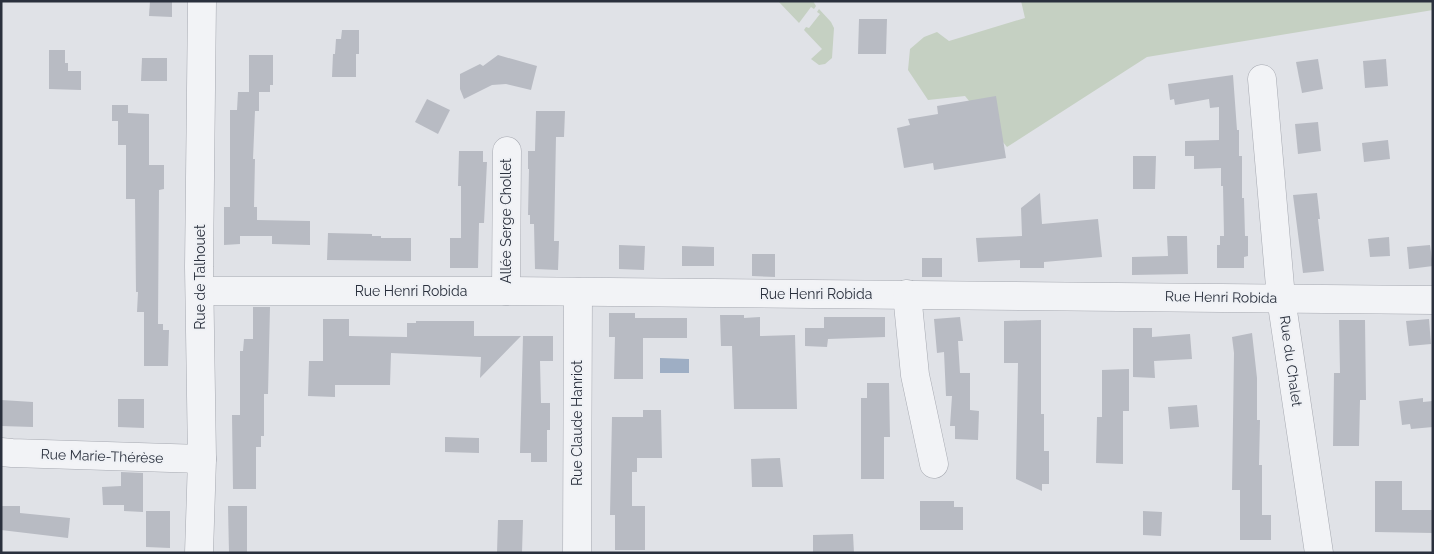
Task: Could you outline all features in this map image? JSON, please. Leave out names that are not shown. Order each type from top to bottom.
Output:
[{"type":"street","name":"Rue de Talhouet","points":[[199,553],[202,459],[200,291],[202,1]]},
{"type":"street","name":"Rue du Chalet","points":[[1262,79],[1281,298],[1319,553]]},
{"type":"street","name":"Allée Serge Chollet","points":[[506,291],[507,151]]},
{"type":"street","name":"Rue Henri Robida","points":[[200,291],[506,291],[1433,300]]},
{"type":"street","name":"Rue Claude Hanriot","points":[[576,553],[578,292]]},
{"type":"street","points":[[907,294],[915,375],[934,464]]},
{"type":"street","name":"Rue Marie-Thérèse","points":[[1,452],[12,454],[202,459]]},
{"type":"green space","points":[[778,1],[813,1],[816,6],[814,9],[811,7],[799,23]]},
{"type":"green space","points":[[1021,1],[1433,1],[1433,10],[1147,57],[1007,147],[965,96],[928,100],[908,70],[910,49],[924,37],[937,32],[949,41],[1025,18]]},
{"type":"green space","points":[[819,9],[834,28],[832,58],[825,64],[819,65],[811,59],[822,49],[804,30],[806,27],[809,28],[820,14],[817,12]]},
{"type":"water","points":[[660,358],[689,359],[689,373],[660,373]]},
{"type":"building","points":[[150,1],[172,1],[172,17],[149,16]]},
{"type":"building","points":[[859,19],[887,19],[886,54],[858,54]]},
{"type":"building","points":[[342,30],[359,30],[359,54],[356,54],[356,77],[332,77],[336,39],[341,39]]},
{"type":"building","points":[[49,50],[65,50],[65,63],[68,63],[68,71],[81,71],[81,90],[49,89]]},
{"type":"building","points":[[249,55],[273,55],[273,85],[270,85],[270,92],[249,92]]},
{"type":"building","points":[[498,55],[537,66],[531,90],[506,84],[492,85],[464,99],[460,89],[460,74],[480,64],[483,66]]},
{"type":"building","points":[[142,58],[167,58],[167,81],[141,81]]},
{"type":"building","points":[[1318,59],[1323,89],[1302,93],[1296,62]]},
{"type":"building","points":[[1386,59],[1388,86],[1365,88],[1363,61]]},
{"type":"building","points":[[1233,75],[1237,130],[1239,130],[1239,156],[1242,156],[1242,198],[1244,198],[1245,236],[1248,236],[1248,256],[1244,257],[1244,268],[1217,268],[1217,245],[1220,245],[1220,236],[1224,236],[1221,168],[1194,169],[1194,156],[1185,156],[1185,141],[1219,140],[1219,107],[1210,108],[1209,99],[1175,105],[1174,99],[1170,100],[1168,84]]},
{"type":"building","points":[[238,92],[259,92],[259,111],[255,111],[253,159],[255,159],[254,207],[257,207],[257,220],[310,221],[310,245],[272,244],[272,236],[240,236],[240,244],[224,245],[224,207],[230,207],[230,110],[237,110]]},
{"type":"building","points":[[996,96],[1006,158],[934,170],[933,163],[904,168],[897,128],[910,125],[908,119],[938,114],[937,106]]},
{"type":"building","points":[[427,99],[450,110],[438,134],[415,122]]},
{"type":"building","points":[[112,105],[128,105],[128,113],[149,114],[149,165],[164,165],[164,189],[159,190],[158,324],[163,324],[163,330],[169,330],[168,366],[144,366],[144,312],[137,312],[135,199],[126,199],[126,145],[118,145],[118,121],[112,121]]},
{"type":"building","points":[[536,111],[565,111],[564,137],[556,137],[554,241],[559,241],[558,270],[535,269],[534,224],[530,224],[530,215],[528,215],[528,151],[535,151]]},
{"type":"building","points":[[1318,122],[1321,151],[1298,154],[1295,124]]},
{"type":"building","points":[[1388,140],[1390,159],[1364,162],[1362,143]]},
{"type":"building","points":[[459,151],[483,151],[483,162],[487,162],[484,223],[479,223],[478,268],[450,268],[450,238],[461,238],[461,186],[458,186]]},
{"type":"building","points":[[1133,156],[1156,156],[1155,189],[1133,189]]},
{"type":"building","points":[[1040,193],[1042,224],[1098,219],[1102,257],[1044,262],[1044,268],[1020,268],[1020,260],[978,262],[976,238],[1022,236],[1021,208]]},
{"type":"building","points":[[1317,193],[1324,271],[1303,273],[1293,195]]},
{"type":"building","points":[[328,233],[372,234],[372,236],[381,236],[381,238],[411,238],[411,261],[327,260]]},
{"type":"building","points":[[1167,236],[1187,236],[1188,274],[1132,275],[1132,257],[1168,256]]},
{"type":"building","points":[[1389,237],[1390,256],[1370,257],[1368,239]]},
{"type":"building","points":[[619,245],[645,246],[644,270],[619,269]]},
{"type":"building","points":[[1430,245],[1433,266],[1409,269],[1407,247]]},
{"type":"building","points":[[682,246],[714,247],[714,266],[682,266]]},
{"type":"building","points":[[752,254],[775,254],[775,277],[752,276]]},
{"type":"building","points":[[922,258],[942,258],[942,277],[922,277]]},
{"type":"building","points":[[253,307],[270,307],[268,394],[264,394],[264,436],[261,436],[261,447],[256,447],[256,489],[233,489],[232,415],[240,415],[240,351],[243,351],[244,339],[253,339]]},
{"type":"building","points":[[609,313],[635,313],[635,318],[687,318],[687,338],[643,338],[643,379],[614,379],[615,337],[609,337]]},
{"type":"building","points":[[720,315],[744,315],[744,318],[760,317],[760,336],[795,335],[797,409],[734,409],[732,346],[721,346]]},
{"type":"building","points":[[824,317],[885,317],[885,337],[828,339],[827,347],[805,346],[805,328],[824,328]]},
{"type":"building","points":[[960,317],[963,341],[958,341],[960,373],[970,373],[970,410],[979,411],[978,440],[955,439],[955,426],[950,426],[952,396],[946,396],[944,352],[937,353],[934,319]]},
{"type":"building","points":[[323,319],[349,319],[349,336],[407,337],[407,323],[416,323],[416,321],[474,321],[474,336],[521,336],[480,378],[481,357],[391,353],[390,385],[335,385],[335,397],[308,396],[309,361],[323,361]]},
{"type":"building","points":[[1429,319],[1431,344],[1409,346],[1406,321]]},
{"type":"building","points":[[1041,320],[1041,414],[1044,414],[1044,451],[1049,451],[1049,484],[1042,484],[1042,491],[1016,479],[1018,363],[1004,363],[1004,321]]},
{"type":"building","points":[[1339,320],[1365,320],[1366,400],[1360,400],[1359,446],[1333,446],[1334,373],[1340,373]]},
{"type":"building","points":[[1133,328],[1152,328],[1152,337],[1190,334],[1192,359],[1154,361],[1155,378],[1133,377]]},
{"type":"building","points":[[1252,333],[1257,378],[1257,420],[1260,420],[1259,465],[1262,465],[1262,515],[1271,515],[1271,540],[1240,540],[1240,490],[1232,490],[1234,353],[1232,337]]},
{"type":"building","points":[[523,336],[553,336],[553,361],[540,361],[541,403],[550,403],[550,430],[547,430],[547,462],[531,462],[531,453],[520,453]]},
{"type":"building","points":[[1129,369],[1129,411],[1123,411],[1123,464],[1096,463],[1097,417],[1102,417],[1102,370]]},
{"type":"building","points":[[867,383],[889,383],[890,437],[884,437],[884,479],[861,479],[861,398],[867,398]]},
{"type":"building","points":[[1423,398],[1423,402],[1433,401],[1433,427],[1411,429],[1410,424],[1402,425],[1399,401]]},
{"type":"building","points":[[118,399],[144,399],[144,428],[118,427]]},
{"type":"building","points":[[1,400],[33,402],[33,427],[1,426]]},
{"type":"building","points":[[1197,405],[1199,427],[1170,429],[1168,407]]},
{"type":"building","points":[[643,410],[661,410],[662,458],[637,458],[637,472],[632,472],[632,506],[645,506],[645,550],[615,550],[615,515],[610,515],[612,417],[643,417]]},
{"type":"building","points":[[445,437],[479,438],[479,453],[445,452]]},
{"type":"building","points":[[780,458],[783,487],[752,487],[751,459]]},
{"type":"building","points":[[121,472],[143,473],[143,512],[124,511],[124,505],[103,505],[102,487],[121,486]]},
{"type":"building","points":[[1375,481],[1402,481],[1402,510],[1433,510],[1433,533],[1375,532]]},
{"type":"building","points":[[920,501],[954,501],[954,507],[963,507],[963,530],[920,530]]},
{"type":"building","points":[[1,506],[20,506],[20,513],[70,518],[68,538],[1,530]]},
{"type":"building","points":[[228,506],[247,506],[247,553],[229,553]]},
{"type":"building","points":[[146,511],[170,511],[170,548],[146,547]]},
{"type":"building","points":[[1143,511],[1162,512],[1161,536],[1143,535]]},
{"type":"building","points":[[498,520],[523,520],[522,553],[497,553]]},
{"type":"building","points":[[853,534],[854,553],[813,553],[813,535]]}]
